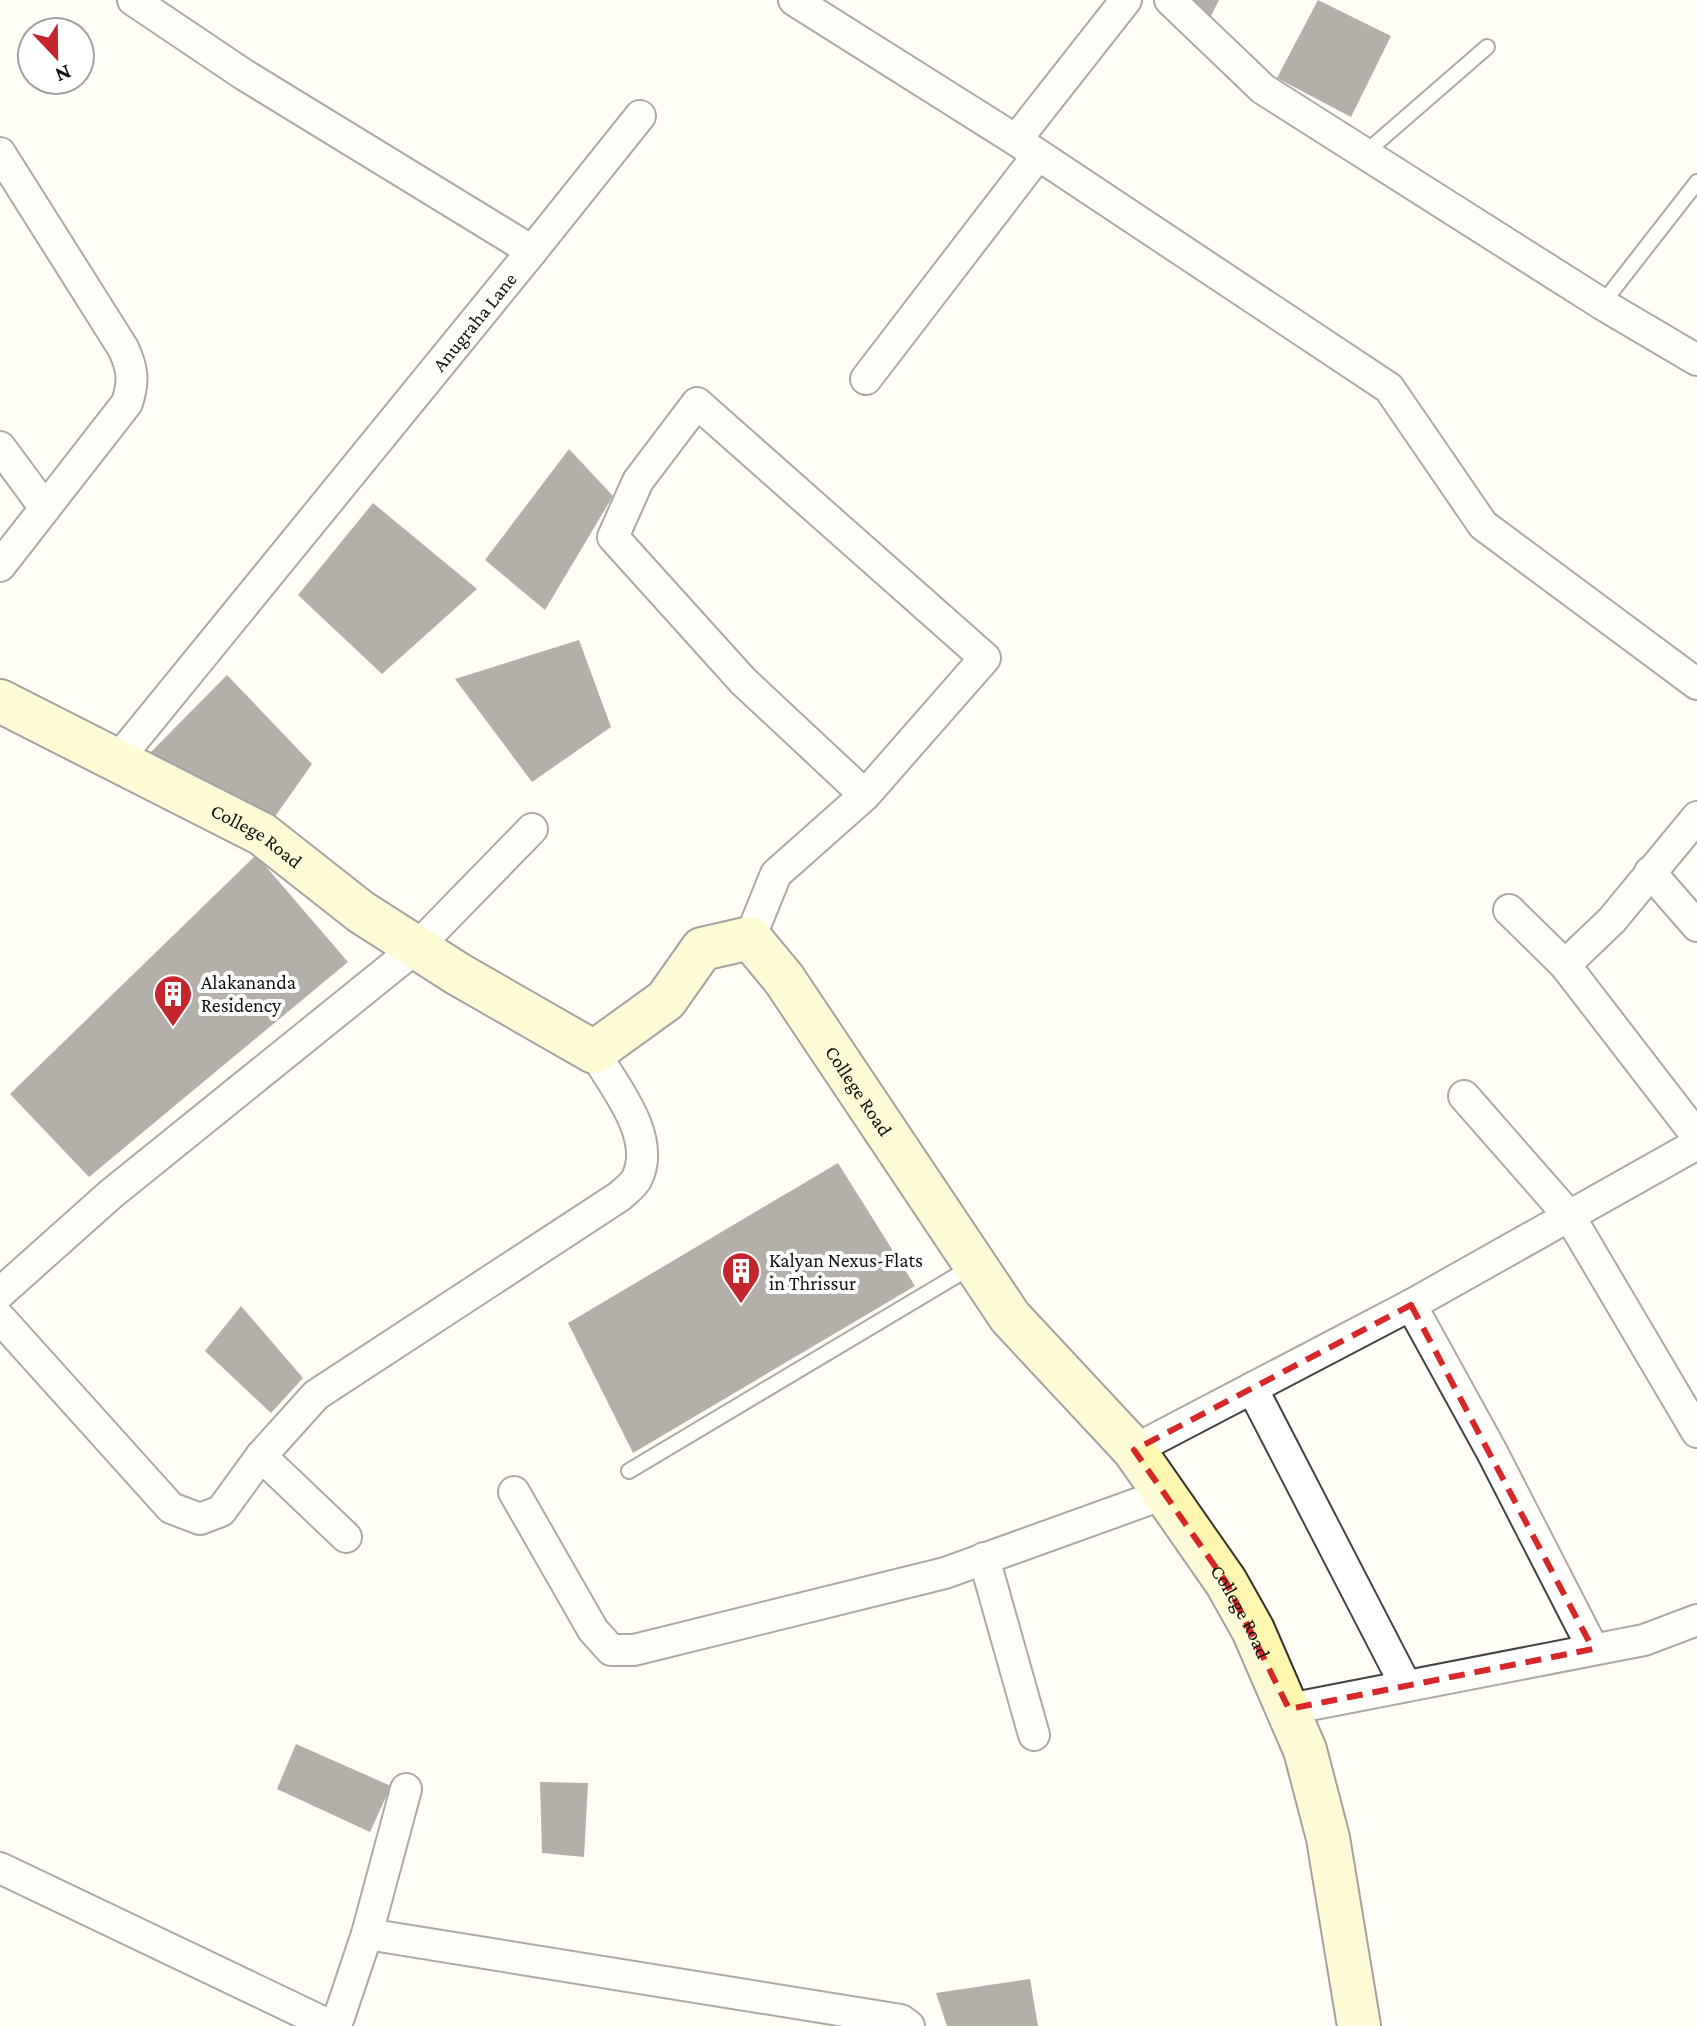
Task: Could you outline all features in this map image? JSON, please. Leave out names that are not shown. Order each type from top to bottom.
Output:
[{"type":"street","name":"Anugraha Lane","points":[[118,759],[532,251],[243,74],[133,0]]},
{"type":"street","points":[[794,0],[1027,147],[1389,388],[1483,525],[1697,684]]},
{"type":"street","points":[[866,379],[1126,0]]},
{"type":"street","points":[[1170,0],[1263,89],[1602,304],[1697,360]]},
{"type":"street","points":[[532,251],[640,116]]},
{"type":"street","points":[[0,153],[132,366],[133,384],[127,403],[0,566]]},
{"type":"street","points":[[0,1318],[171,1508],[200,1519],[221,1511],[261,1456],[316,1395],[620,1196],[637,1179],[642,1158],[640,1132],[594,1052],[666,1000],[702,949],[750,938],[776,874],[865,795],[985,658],[697,403],[638,481],[613,537],[743,681],[865,795]]},
{"type":"street","points":[[0,447],[45,508]]},
{"type":"street","name":"College Road","points":[[0,701],[262,834],[361,912],[594,1052]]},
{"type":"street","points":[[1565,965],[1612,920],[1697,817]]},
{"type":"street","points":[[0,1293],[111,1194],[417,947],[532,829]]},
{"type":"street","points":[[1650,872],[1697,926]]},
{"type":"street","points":[[1509,910],[1565,965],[1697,1136]]},
{"type":"street","name":"College Road","points":[[750,938],[784,979],[1010,1317],[1134,1450],[1226,1582],[1289,1709],[1305,1750],[1328,1838],[1359,2026]]},
{"type":"street","points":[[1464,1096],[1570,1217],[1697,1432]]},
{"type":"street","points":[[1134,1450],[1411,1305],[1697,1144]]},
{"type":"street","points":[[1411,1305],[1492,1452],[1593,1649]]},
{"type":"street","points":[[1252,1388],[1406,1686]]},
{"type":"street","points":[[261,1456],[346,1537]]},
{"type":"street","points":[[514,1492],[593,1630],[611,1650],[649,1647],[945,1573],[1164,1494]]},
{"type":"street","points":[[984,1558],[1034,1735]]},
{"type":"street","points":[[1289,1709],[1644,1640],[1697,1620]]},
{"type":"street","points":[[0,1868],[334,2026],[367,1934],[406,1789]]},
{"type":"street","points":[[367,1934],[901,2020],[909,2026]]},
{"type":"lane","points":[[1365,153],[1487,47]]},
{"type":"lane","points":[[1602,304],[1697,182]]},
{"type":"lane","points":[[629,1471],[975,1265]]},
{"type":"highlighted area","points":[[1411,1305],[1593,1649],[1289,1709],[1226,1582],[1134,1450]]},
{"type":"building","points":[[1192,0],[1219,0],[1210,18]]},
{"type":"building","points":[[1318,0],[1391,36],[1351,117],[1277,78]]},
{"type":"building","points":[[569,449],[613,496],[545,610],[485,560]]},
{"type":"building","points":[[373,503],[477,589],[382,674],[298,595]]},
{"type":"building","points":[[579,640],[611,727],[532,782],[455,679]]},
{"type":"building","points":[[227,675],[312,764],[269,825],[146,757]]},
{"type":"building","name":"Alakananda Residency","points":[[256,855],[348,962],[89,1177],[10,1094]]},
{"type":"building","name":"Kalyan Nexus-Flats in Thrissur","points":[[838,1163],[915,1286],[633,1453],[568,1323]]},
{"type":"building","points":[[241,1306],[303,1378],[271,1413],[205,1351]]},
{"type":"building","points":[[296,1744],[391,1786],[370,1832],[277,1789]]},
{"type":"building","points":[[540,1782],[588,1783],[584,1857],[542,1853]]},
{"type":"building","points":[[1030,1979],[1038,2026],[947,2026],[936,1993]]},
{"type":"place","name":"Alakananda Residency","points":[[173,1028]]},
{"type":"place","name":"Kalyan Nexus-Flats in Thrissur","points":[[741,1305]]}]
